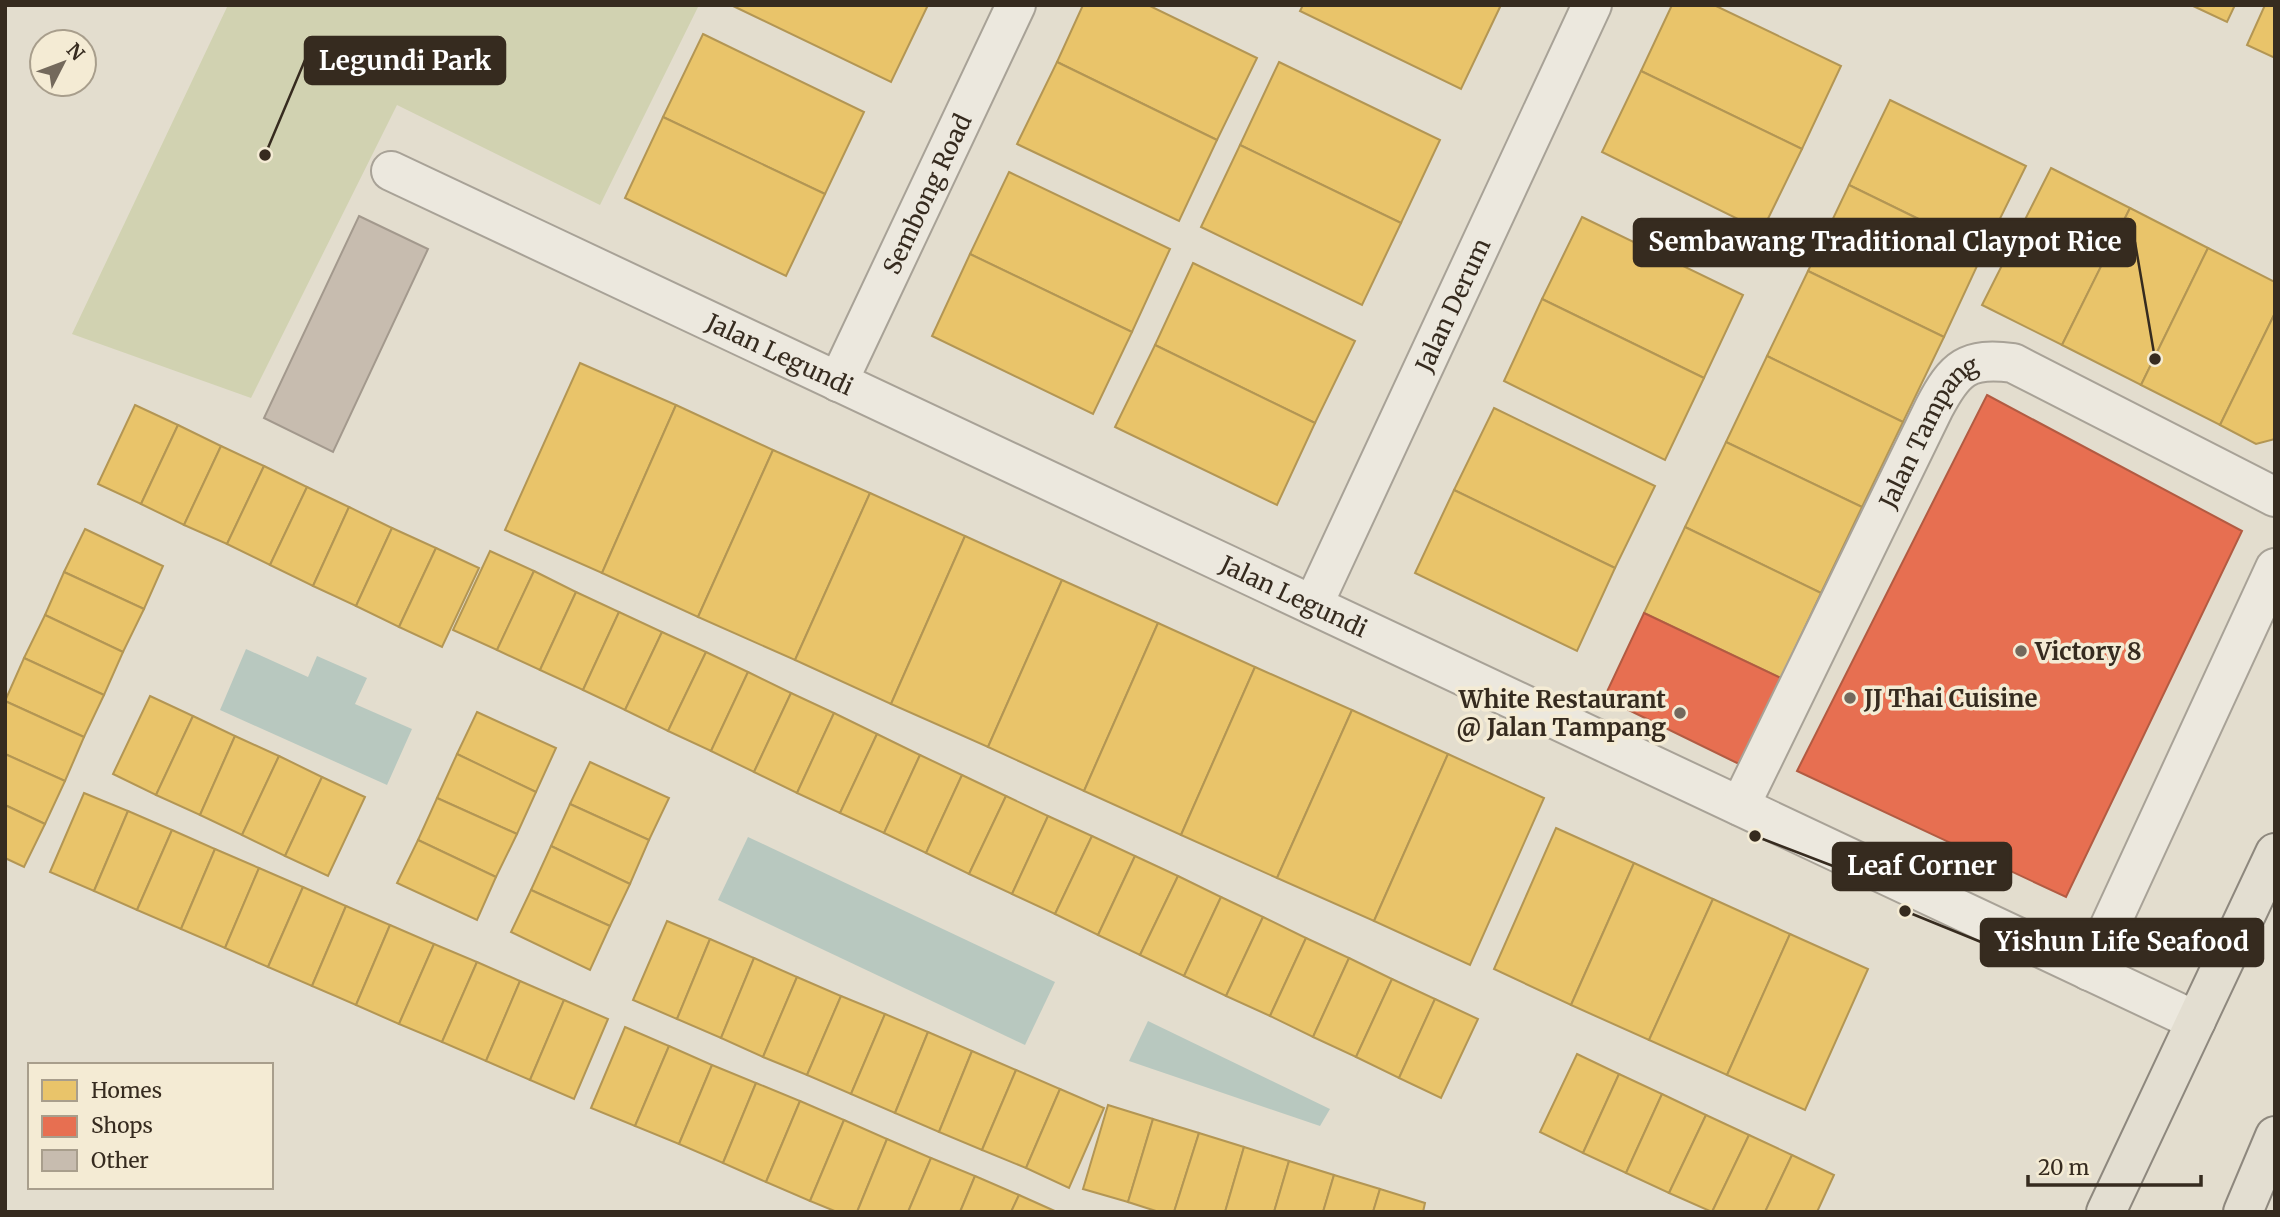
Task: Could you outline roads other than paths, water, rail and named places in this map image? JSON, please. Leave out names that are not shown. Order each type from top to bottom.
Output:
[{"type":"main road","points":[[2106,1212],[2275,853]]},
{"type":"main road","points":[[2243,1212],[2275,1136]]},
{"type":"street","name":"Sembong Road","points":[[838,382],[1016,5]]},
{"type":"street","name":"Jalan Derum","points":[[1313,605],[1592,5]]},
{"type":"street","name":"Jalan Legundi","points":[[391,171],[2196,1021]]},
{"type":"street","name":"Jalan Tampang","points":[[1740,806],[1934,408],[1946,386],[1962,368],[1985,359],[2013,363],[2275,497]]},
{"type":"street","points":[[2089,971],[2275,568]]},
{"type":"place","name":"Legundi Park","points":[[265,155]]},
{"type":"place","name":"Sembawang Traditional Claypot Rice","points":[[2155,359]]},
{"type":"place","name":"Victory 8","points":[[2021,651]]},
{"type":"place","name":"JJ Thai Cuisine","points":[[1850,698]]},
{"type":"place","name":"White Restaurant @ Jalan Tampang","points":[[1680,713]]},
{"type":"place","name":"Leaf Corner","points":[[1755,836]]},
{"type":"place","name":"Yishun Life Seafood","points":[[1905,911]]}]
